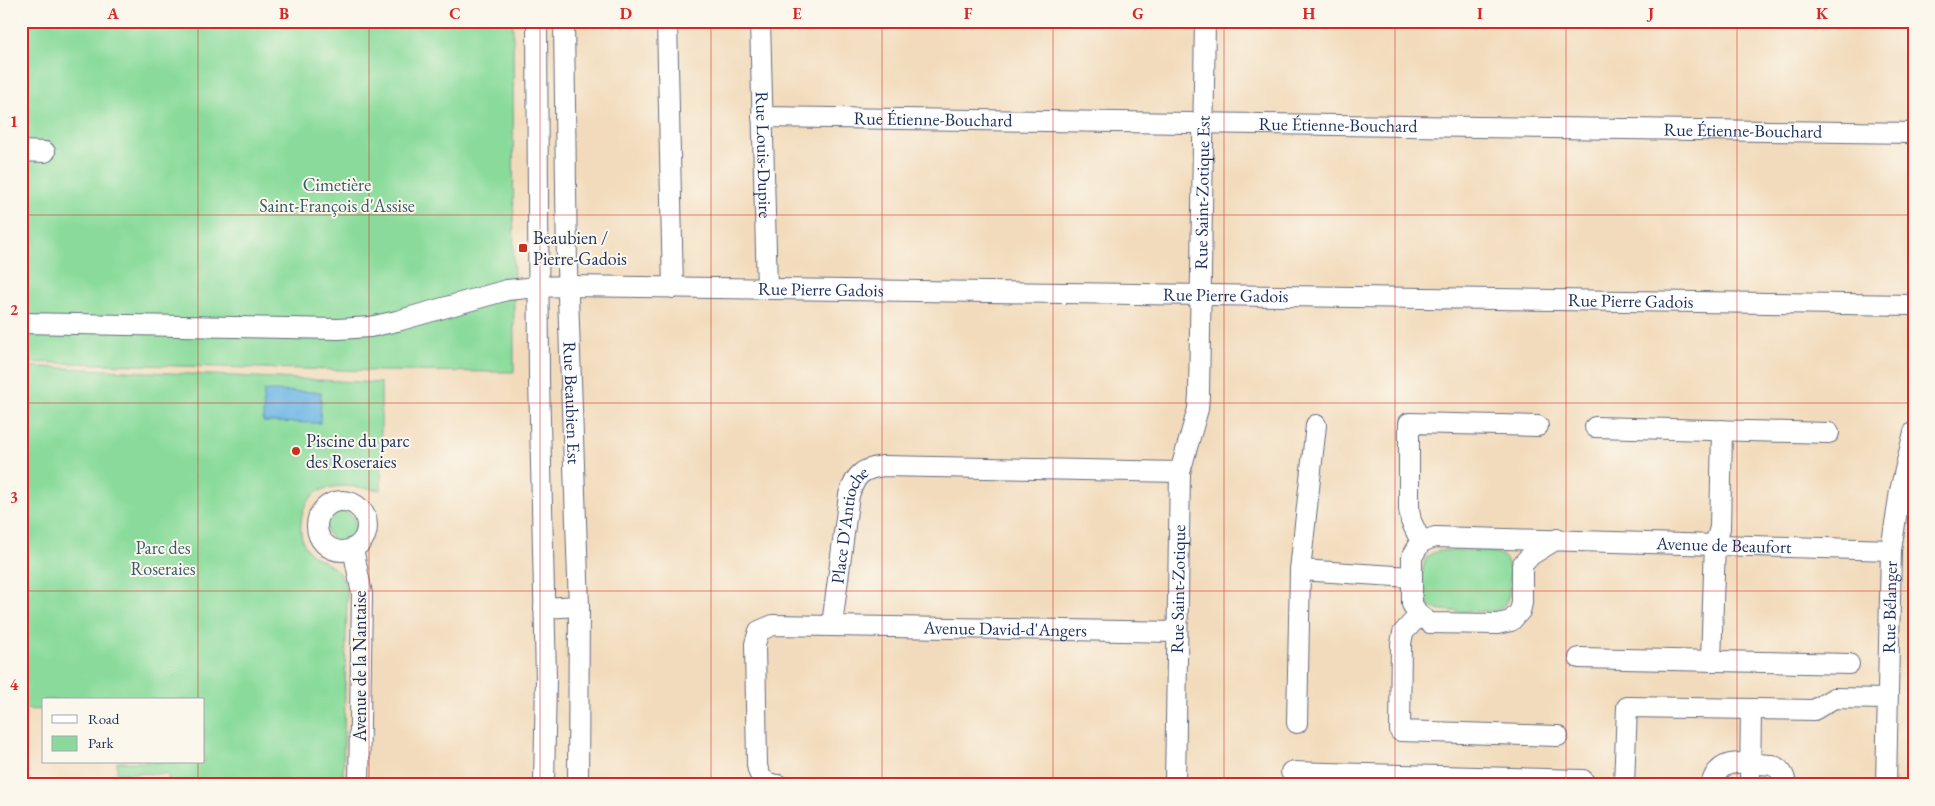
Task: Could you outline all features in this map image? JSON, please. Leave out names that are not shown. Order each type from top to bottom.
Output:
[{"type":"street","name":"Rue Beaubien Est","points":[[537,21],[538,287],[546,678],[544,785]]},
{"type":"street","name":"Rue Beaubien Est","points":[[564,21],[568,286],[579,606],[578,785]]},
{"type":"street","points":[[666,21],[673,288]]},
{"type":"street","name":"Rue Louis-Dupire","points":[[760,21],[767,289]]},
{"type":"street","name":"Rue Saint-Zotique Est","points":[[1199,395],[1205,21]]},
{"type":"street","points":[[538,99],[565,99]]},
{"type":"street","name":"Rue Étienne-Bouchard","points":[[762,117],[1204,122],[1914,134]]},
{"type":"street","points":[[21,151],[45,152]]},
{"type":"street","name":"Rue Pierre Gadois","points":[[21,323],[370,327],[506,290],[568,286],[1914,305]]},
{"type":"street","name":"Rue Saint-Zotique","points":[[1175,785],[1180,472],[1198,409],[1199,395]]},
{"type":"street","points":[[1538,426],[1409,422],[1409,509],[1411,521],[1420,542],[1412,558],[1412,604],[1419,615],[1430,622],[1497,624],[1511,621],[1520,611],[1522,603],[1522,565],[1531,555],[1557,540]]},
{"type":"street","points":[[1297,723],[1300,570],[1316,425]]},
{"type":"street","points":[[1595,427],[1829,433]]},
{"type":"street","points":[[1711,661],[1715,544],[1720,528],[1722,430]]},
{"type":"street","name":"Rue Bélanger","points":[[1886,785],[1891,550],[1900,491],[1914,432]]},
{"type":"street","name":"Place D'Antioche","points":[[832,625],[849,495],[853,483],[860,473],[871,468],[884,466],[1180,472]]},
{"type":"street","name":"Avenue de Beaufort","points":[[1420,542],[1434,537],[1891,550]]},
{"type":"street","name":"Avenue de la Nantaise","points":[[353,548],[362,594],[359,785]]},
{"type":"street","points":[[1300,570],[1411,577]]},
{"type":"street","points":[[544,608],[579,606]]},
{"type":"street","points":[[1419,615],[1403,633],[1402,638],[1400,731],[1558,736]]},
{"type":"street","points":[[778,785],[768,783],[760,777],[758,772],[756,637],[759,631],[773,625],[832,625]]},
{"type":"street","name":"Avenue David-d'Angers","points":[[832,625],[1178,632]]},
{"type":"street","points":[[1579,658],[1849,664]]},
{"type":"street","points":[[1624,785],[1627,706],[1814,710],[1834,698],[1887,699]]},
{"type":"street","points":[[1750,785],[1752,709]]},
{"type":"street","points":[[1712,785],[1718,769],[1724,765],[1751,764],[1772,765],[1778,768],[1783,774],[1786,785]]},
{"type":"street","points":[[1291,772],[1436,780],[1583,780]]},
{"type":"green space","name":"Cimetière Saint-François d'Assise","points":[[21,21],[513,21],[514,372],[380,371],[21,362]]},
{"type":"green space","name":"Parc des Roseraies","points":[[21,366],[381,383],[381,490],[346,486],[324,489],[314,494],[307,503],[301,523],[301,535],[305,546],[312,554],[338,572],[347,590],[343,785],[168,785],[168,774],[117,773],[117,764],[205,764],[205,698],[42,698],[42,710],[21,709]]},
{"type":"green space","points":[[341,511],[352,515],[356,526],[352,537],[341,541],[330,537],[326,526],[330,515]]},
{"type":"green space","points":[[1438,551],[1481,551],[1498,553],[1503,556],[1508,565],[1510,578],[1508,598],[1505,604],[1495,610],[1477,612],[1444,610],[1433,608],[1429,605],[1423,593],[1422,585],[1424,564],[1427,557]]},
{"type":"water","points":[[264,391],[321,392],[320,423],[263,422]]},
{"type":"place","name":"Beaubien / Pierre-Gadois","points":[[523,248]]},
{"type":"place","name":"Piscine du parc des Roseraies","points":[[296,451]]}]
